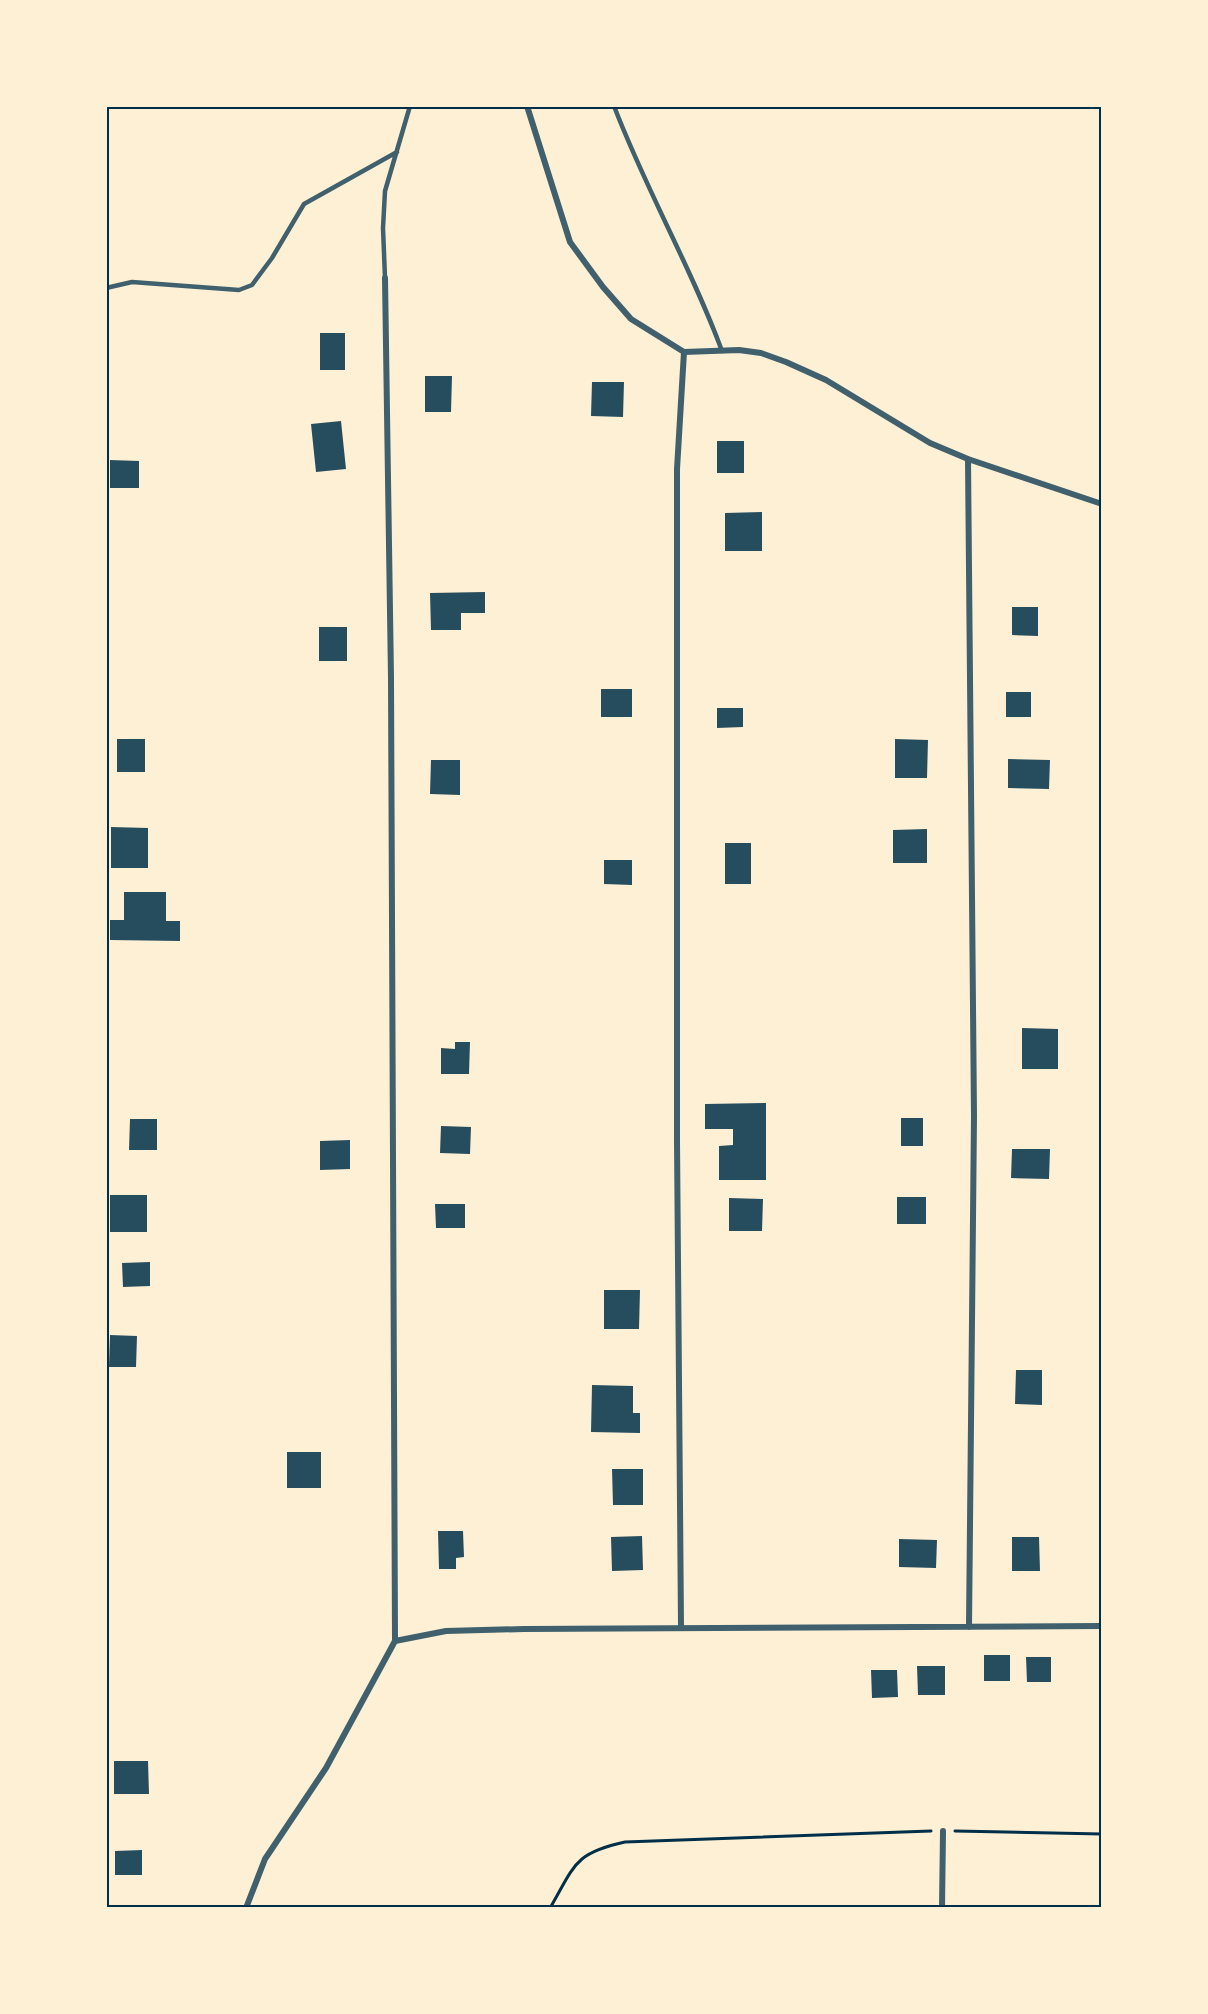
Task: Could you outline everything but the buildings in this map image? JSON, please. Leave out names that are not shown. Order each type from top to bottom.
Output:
[{"type":"street","points":[[527,106],[570,242],[603,287],[631,319],[684,352],[761,352],[826,381],[930,443],[968,459],[1101,504]]},
{"type":"street","points":[[246,1908],[265,1859],[326,1768],[395,1641],[391,678],[385,278]]},
{"type":"street","points":[[681,1626],[677,1152],[677,469],[684,352]]},
{"type":"street","points":[[968,459],[974,1116],[969,1627]]},
{"type":"street","points":[[395,1641],[446,1631],[681,1626],[1101,1626]]},
{"type":"street","points":[[942,1908],[943,1831]]},
{"type":"lane","points":[[385,278],[383,228],[385,191],[410,106]]},
{"type":"lane","points":[[614,106],[674,244],[700,292],[722,351]]},
{"type":"lane","points":[[106,288],[132,282],[239,290],[252,285],[304,204],[397,152]]},
{"type":"path","points":[[550,1908],[575,1864],[595,1849],[625,1842],[943,1831],[1101,1834]]}]
